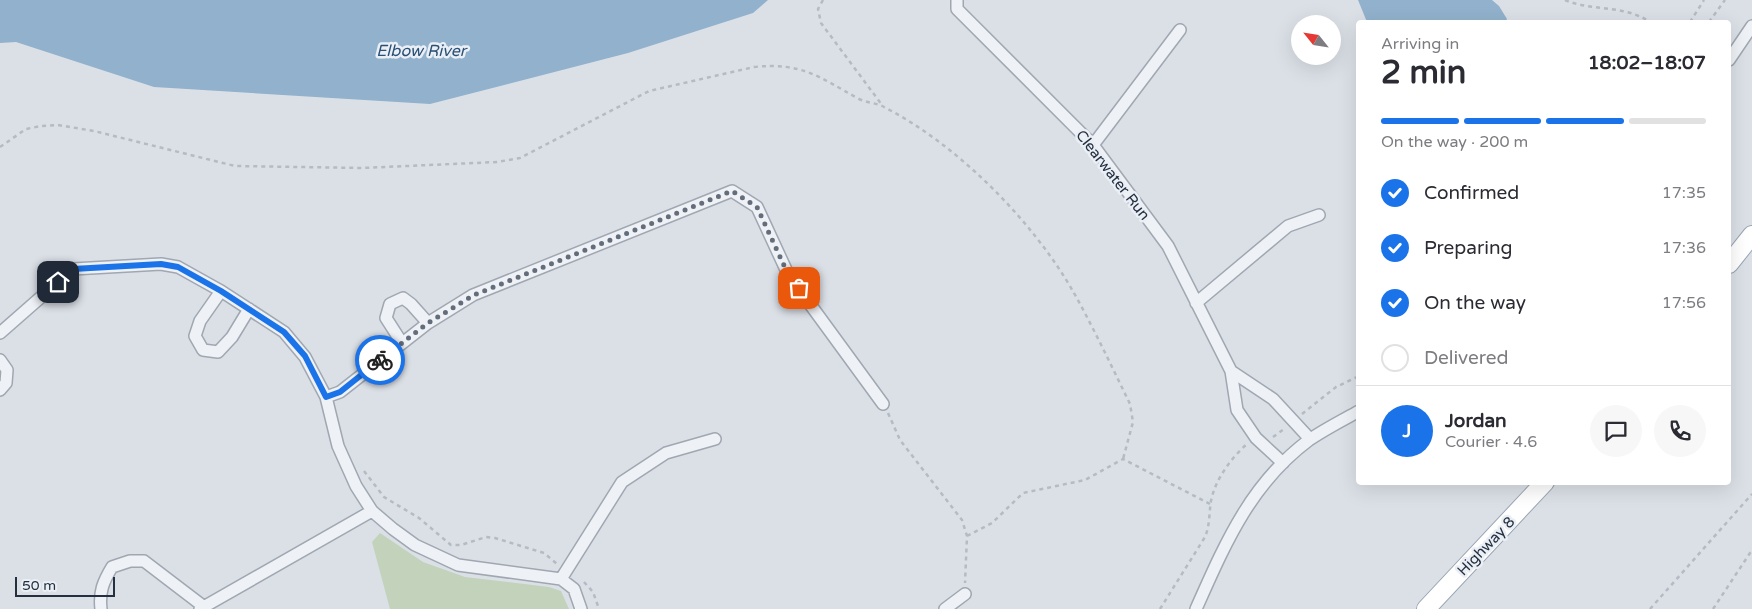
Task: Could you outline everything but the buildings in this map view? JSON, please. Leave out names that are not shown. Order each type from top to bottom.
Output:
[{"type":"main road","points":[[1731,261],[1752,235]]},
{"type":"main road","name":"Highway 8","points":[[1426,609],[1542,485]]},
{"type":"street","name":"Clearwater Run","points":[[957,5],[1093,144],[1168,246],[1231,371],[1237,410],[1256,438],[1283,463]]},
{"type":"street","points":[[1731,57],[1752,26]]},
{"type":"street","points":[[1093,144],[1180,30]]},
{"type":"street","points":[[326,397],[340,392],[428,323],[474,295],[732,191],[757,207],[788,274],[883,404]]},
{"type":"street","points":[[1196,303],[1288,226],[1319,215]]},
{"type":"street","points":[[0,333],[73,269],[161,264],[178,267],[221,291],[284,332],[305,356],[326,397],[333,431],[340,452],[356,486],[372,510],[415,545],[458,565],[479,570],[564,575]]},
{"type":"street","points":[[221,291],[200,321],[195,336],[203,350],[218,352],[232,337],[249,309]]},
{"type":"street","points":[[402,342],[386,318],[390,304],[403,298],[408,300],[428,323]]},
{"type":"street","points":[[0,360],[7,370],[6,383],[0,390]]},
{"type":"street","name":"Clearwater Run","points":[[1231,371],[1269,396],[1310,439]]},
{"type":"street","points":[[1196,609],[1230,533],[1252,498],[1283,463],[1310,439],[1356,413]]},
{"type":"street","points":[[564,575],[622,482],[666,453],[715,439]]},
{"type":"street","points":[[101,609],[99,595],[103,582],[112,567],[130,561],[144,561],[201,607],[372,510]]},
{"type":"street","points":[[564,575],[574,589],[581,609]]},
{"type":"street","points":[[945,609],[965,594]]},
{"type":"path","points":[[823,0],[818,9],[821,22],[883,106],[953,153],[978,174],[1010,206],[1056,265],[1074,292],[1134,413],[1123,459],[1085,480],[1023,494],[992,523],[967,536]]},
{"type":"path","points":[[1565,0],[1580,5],[1624,10],[1646,20]]},
{"type":"path","points":[[1691,20],[1704,0]]},
{"type":"path","points":[[1710,20],[1725,0]]},
{"type":"path","points":[[0,147],[26,129],[41,126],[58,126],[94,131],[234,166],[362,168],[497,162],[525,156],[650,91],[735,71],[768,66],[801,69],[829,80],[870,104],[883,106]]},
{"type":"path","points":[[1160,609],[1205,536],[1208,528],[1210,504],[1223,472],[1244,447],[1256,438],[1268,439],[1275,436],[1336,387],[1356,377]]},
{"type":"path","points":[[883,404],[900,440],[956,509],[967,536],[965,594]]},
{"type":"path","points":[[1123,459],[1210,504]]},
{"type":"path","points":[[362,468],[384,497],[419,518],[451,545],[461,545],[486,537],[544,553],[564,575],[587,584],[599,609]]},
{"type":"path","points":[[1650,609],[1752,494]]},
{"type":"path","points":[[1713,609],[1752,550]]},
{"type":"green space","points":[[380,533],[423,562],[465,577],[549,587],[561,591],[569,609],[390,609],[372,542]]},
{"type":"water","name":"Elbow River","points":[[0,0],[768,0],[753,13],[628,53],[430,104],[154,87],[16,42],[0,43]]},
{"type":"water","points":[[1358,0],[1492,0],[1499,6],[1507,19],[1506,20],[1366,20]]},
{"type":"way so far","points":[[380,360],[428,323],[474,295],[732,191],[757,207],[788,274],[799,288]]},
{"type":"route","points":[[58,282],[73,269],[161,264],[178,267],[221,291],[284,332],[305,356],[326,397],[340,392],[380,360]]}]
